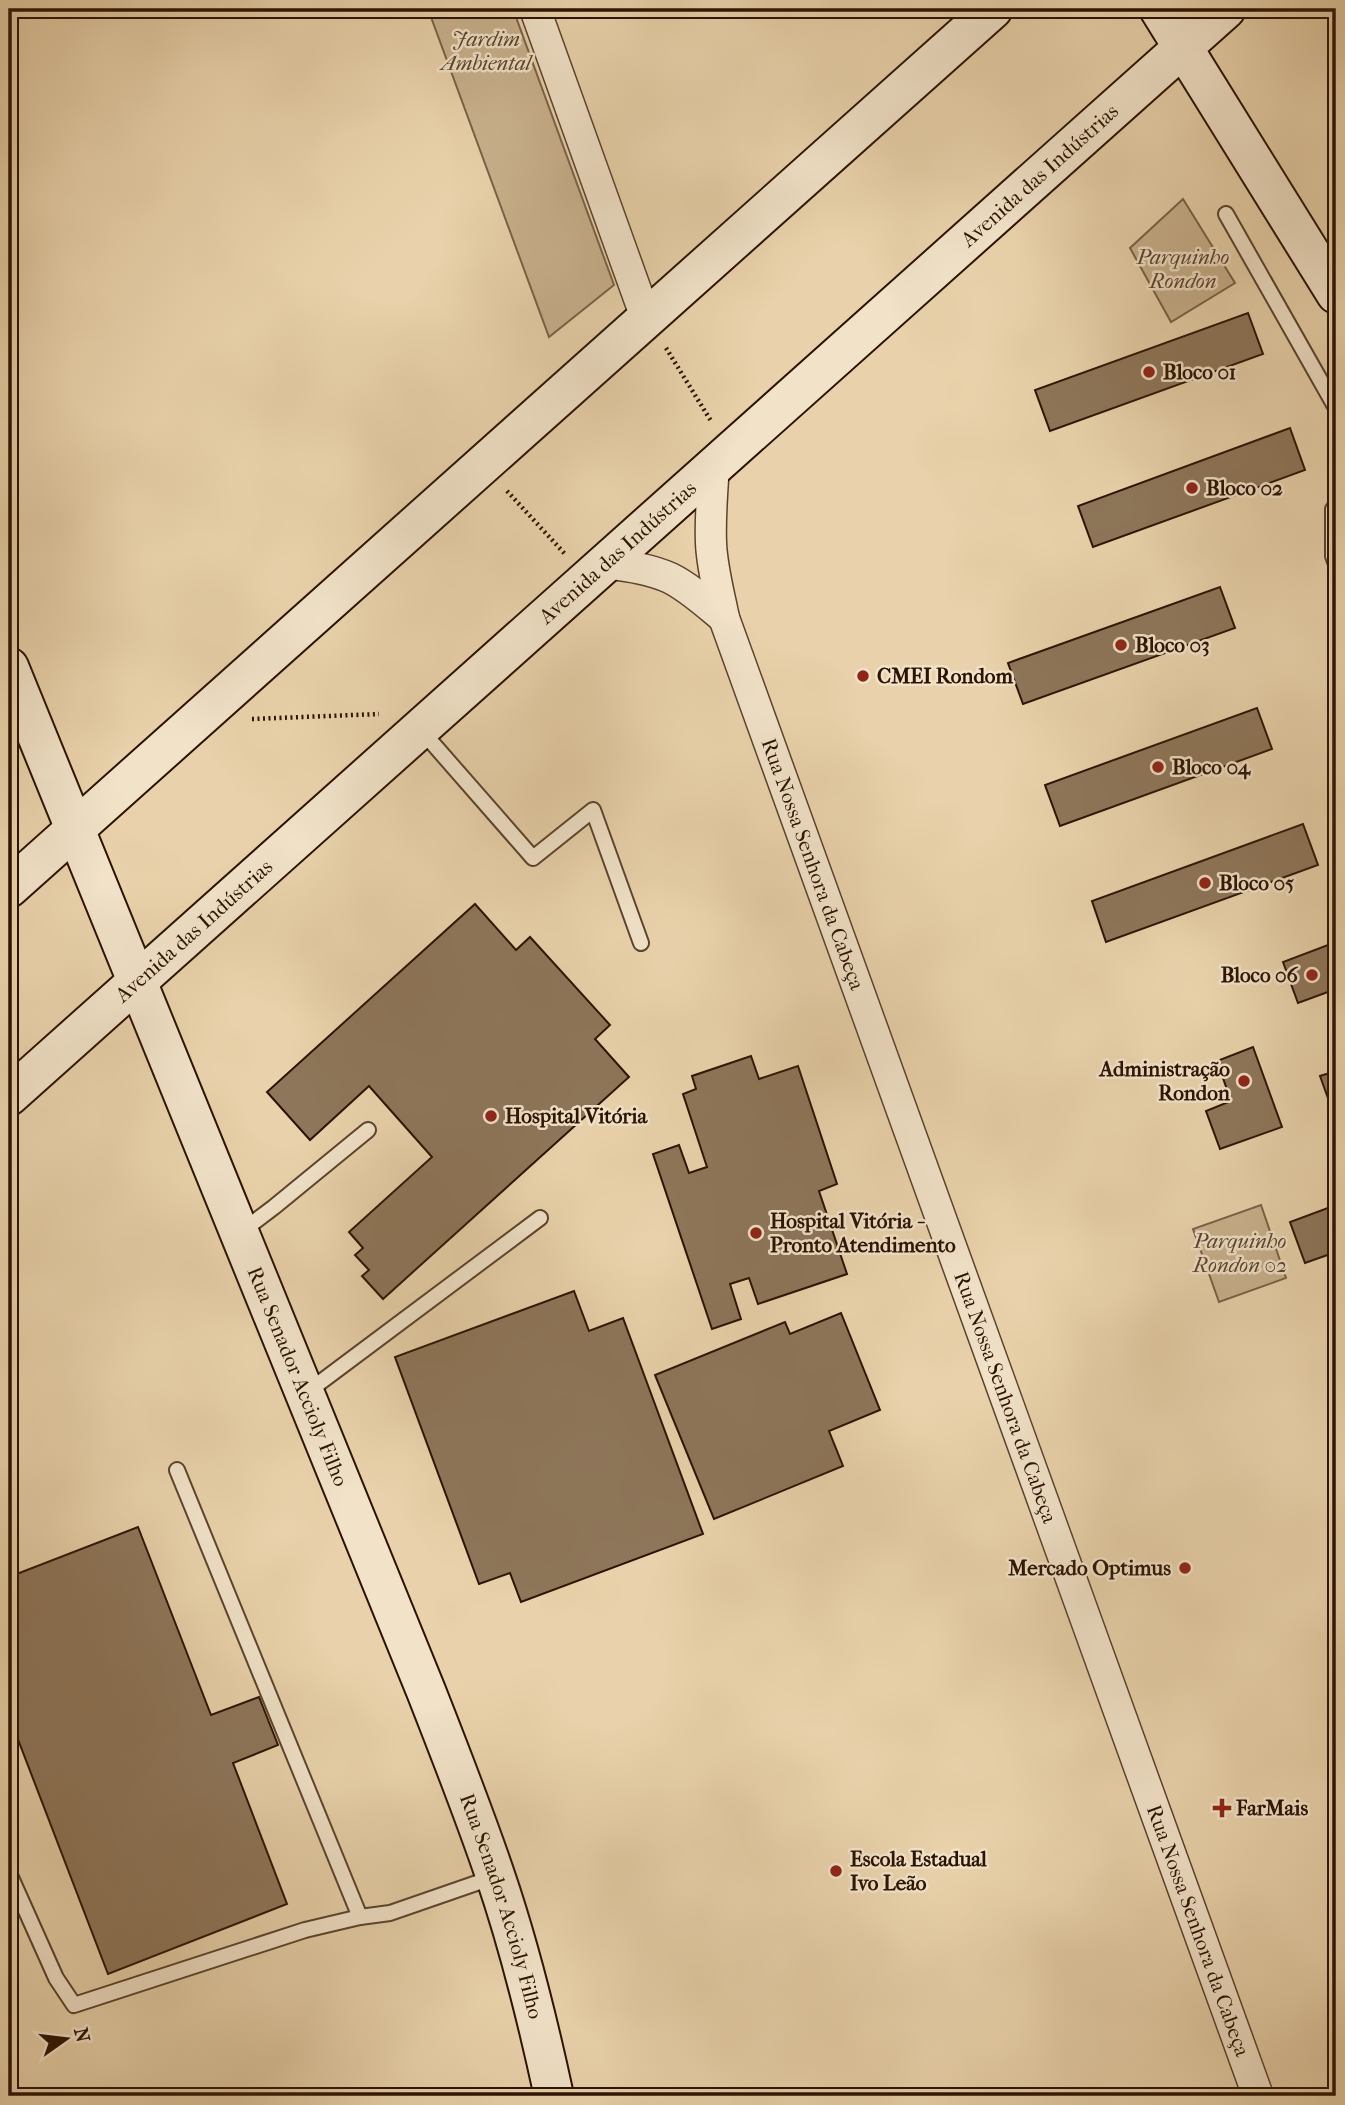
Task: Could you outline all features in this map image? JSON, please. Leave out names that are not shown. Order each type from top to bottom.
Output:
[{"type":"main road","points":[[9,888],[993,9]]},
{"type":"main road","points":[[1159,9],[1336,294]]},
{"type":"main road","name":"Avenida das Indústrias","points":[[9,1096],[1226,9]]},
{"type":"main road","name":"Rua Senador Accioly Filho","points":[[9,667],[426,1691],[495,1877],[540,2030],[554,2096]]},
{"type":"street","points":[[535,9],[646,318]]},
{"type":"street","name":"Rua Nossa Senhora da Cabeça","points":[[722,459],[711,515],[711,544],[724,618],[1258,2096]]},
{"type":"street","points":[[597,571],[643,569],[671,579],[724,618]]},
{"type":"lane","points":[[1226,214],[1336,408]]},
{"type":"lane","points":[[1335,510],[1333,556],[1336,564]]},
{"type":"lane","points":[[420,729],[533,858],[593,810],[641,943]]},
{"type":"lane","points":[[239,1232],[368,1130]]},
{"type":"lane","points":[[305,1394],[540,1218]]},
{"type":"lane","points":[[177,1471],[360,1917]]},
{"type":"lane","points":[[9,1873],[56,1978],[74,2005],[305,1930],[390,1913],[495,1877]]},
{"type":"path","points":[[646,318],[722,459]]},
{"type":"path","points":[[482,465],[597,571]]},
{"type":"path","points":[[249,720],[384,714]]},
{"type":"green space","name":"Jardim Ambiental","points":[[428,9],[513,9],[614,285],[549,337]]},
{"type":"green space","name":"Parquinho Rondon","points":[[1183,199],[1235,283],[1171,322],[1130,248]]},
{"type":"green space","name":"Parquinho Rondon 02","points":[[1261,1205],[1286,1278],[1219,1302],[1193,1229]]},
{"type":"building","name":"Bloco 01","points":[[1248,313],[1263,354],[1050,431],[1035,390]]},
{"type":"building","name":"Bloco 02","points":[[1290,428],[1305,470],[1093,547],[1078,506]]},
{"type":"building","name":"Bloco 03","points":[[1220,587],[1235,628],[1023,704],[1008,663]]},
{"type":"building","name":"Bloco 04","points":[[1257,708],[1272,749],[1060,826],[1045,785]]},
{"type":"building","name":"Bloco 05","points":[[1303,824],[1318,865],[1106,942],[1092,901]]},
{"type":"building","name":"Hospital Vitória","points":[[475,904],[516,950],[530,937],[610,1025],[595,1039],[629,1077],[383,1299],[362,1276],[369,1270],[355,1255],[363,1248],[349,1232],[432,1157],[369,1086],[310,1140],[267,1092]]},
{"type":"building","name":"Bloco 06","points":[[1336,942],[1336,989],[1298,1003],[1283,962]]},
{"type":"building","name":"Administração Rondon","points":[[1253,1047],[1282,1127],[1220,1149],[1206,1111],[1231,1101],[1217,1061]]},
{"type":"building","name":"Hospital Vitória - Pronto Atendimento","points":[[751,1056],[759,1079],[798,1066],[837,1184],[819,1191],[847,1274],[758,1304],[749,1278],[730,1284],[741,1319],[712,1329],[653,1154],[679,1145],[689,1173],[707,1167],[683,1094],[696,1089],[692,1076]]},
{"type":"building","points":[[1336,1071],[1336,1117],[1335,1118],[1320,1076]]},
{"type":"building","points":[[1336,1205],[1336,1252],[1305,1263],[1290,1222]]},
{"type":"building","points":[[574,1291],[589,1331],[623,1318],[703,1534],[521,1602],[510,1573],[479,1584],[395,1357]]},
{"type":"building","points":[[841,1313],[880,1410],[829,1431],[843,1466],[714,1519],[655,1375],[785,1322],[790,1334]]},
{"type":"building","points":[[138,1527],[211,1715],[259,1697],[278,1745],[233,1763],[287,1904],[108,1974],[9,1716],[9,1577]]},
{"type":"place","name":"Bloco 01","points":[[1149,372]]},
{"type":"place","name":"Bloco 02","points":[[1192,488]]},
{"type":"place","name":"Bloco 03","points":[[1121,645]]},
{"type":"place","name":"CMEI Rondom","points":[[863,676]]},
{"type":"place","name":"Bloco 04","points":[[1158,767]]},
{"type":"place","name":"Bloco 05","points":[[1205,883]]},
{"type":"place","name":"Bloco 06","points":[[1312,975]]},
{"type":"place","name":"Administração Rondon","points":[[1244,1081]]},
{"type":"place","name":"Hospital Vitória","points":[[491,1116]]},
{"type":"place","name":"Hospital Vitória - Pronto Atendimento","points":[[756,1233]]},
{"type":"place","name":"Mercado Optimus","points":[[1185,1568]]},
{"type":"place","name":"FarMais","points":[[1222,1808]]},
{"type":"place","name":"Escola Estadual Ivo Leão","points":[[836,1871]]}]
